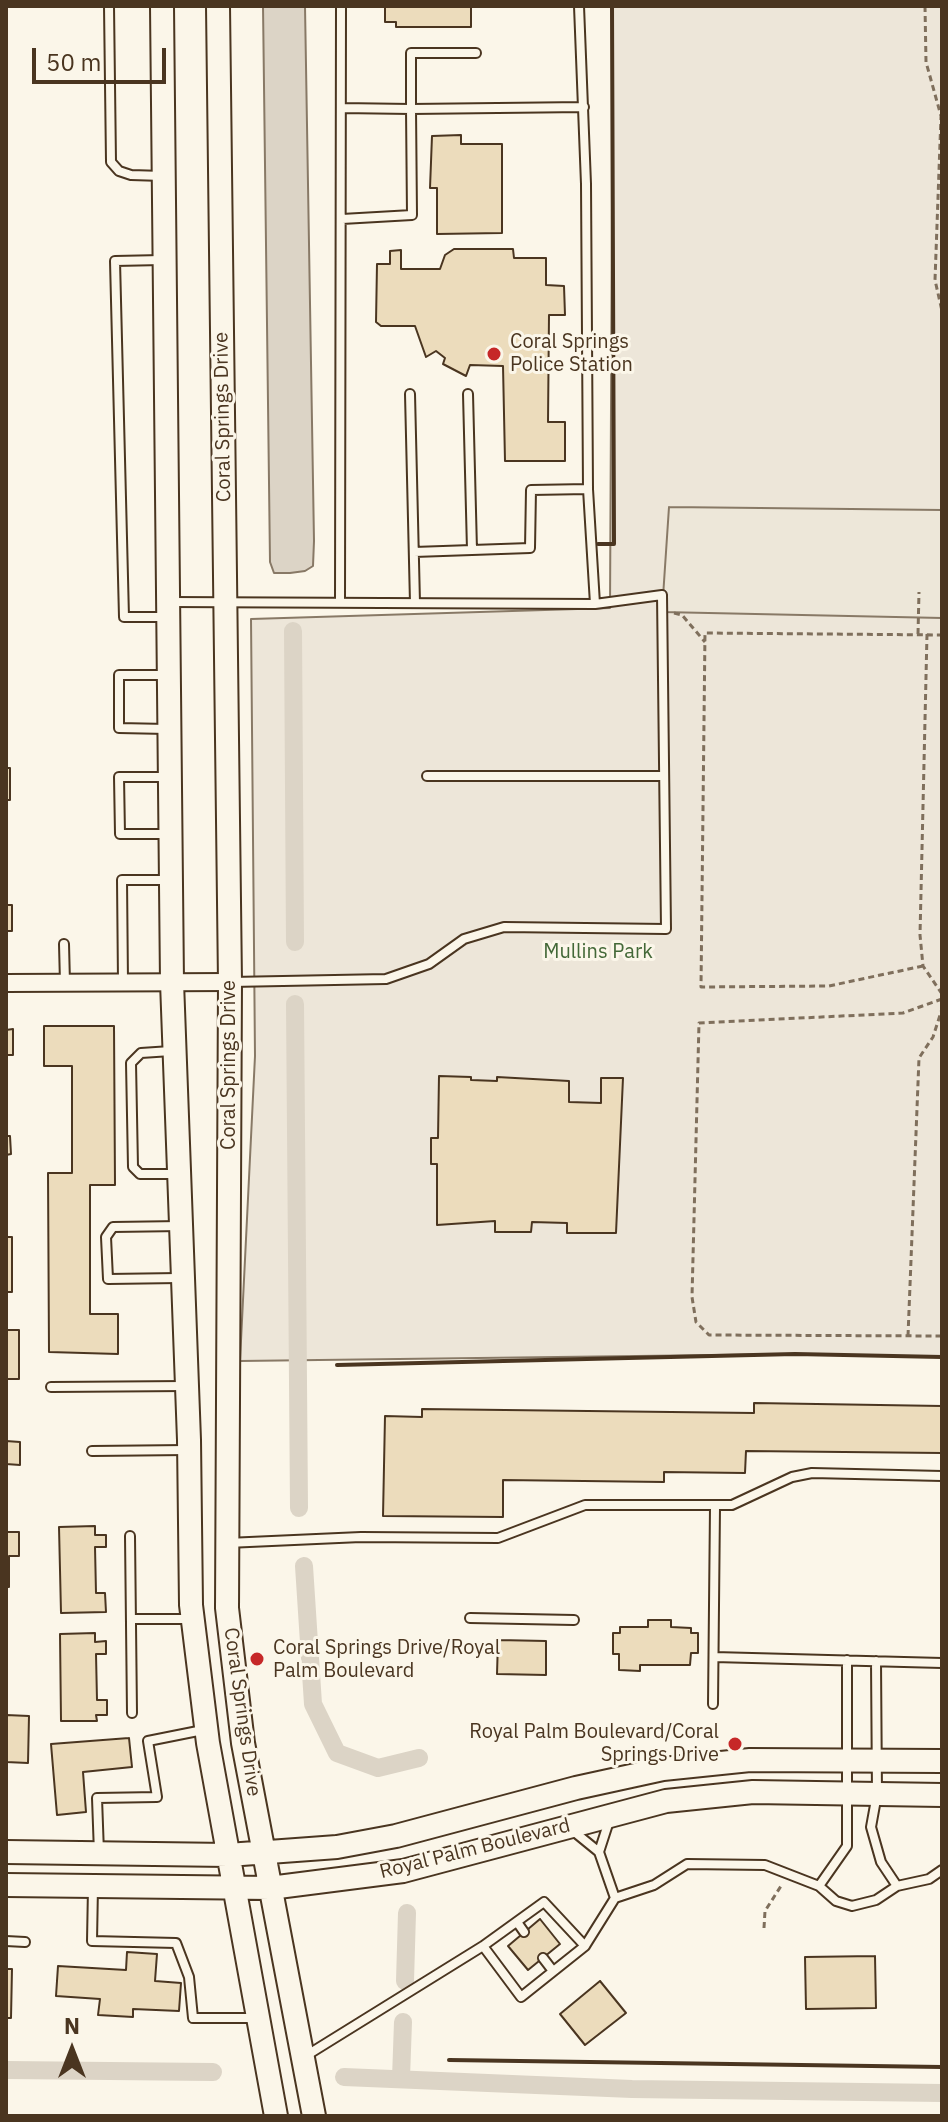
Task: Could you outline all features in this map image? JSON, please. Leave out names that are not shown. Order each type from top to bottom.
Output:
[{"type":"main road","name":"Coral Springs Drive","points":[[162,6],[172,982],[188,1386],[192,1619],[228,1855],[276,2116]]},
{"type":"main road","name":"Coral Springs Drive","points":[[218,6],[230,982],[227,1608],[243,1743],[314,2116]]},
{"type":"main road","name":"Royal Palm Boulevard","points":[[6,1852],[228,1855],[337,1847],[396,1836],[576,1788],[663,1769],[750,1760],[942,1761]]},
{"type":"main road","name":"Royal Palm Boulevard","points":[[6,1885],[270,1888],[403,1871],[666,1801],[753,1792],[942,1795]]},
{"type":"street","points":[[6,983],[230,982]]},
{"type":"lane","points":[[109,6],[111,162],[119,171],[131,175],[164,176]]},
{"type":"lane","points":[[340,601],[337,447],[343,336],[341,6]]},
{"type":"lane","points":[[579,6],[584,107],[588,489],[595,604]]},
{"type":"lane","points":[[342,219],[412,215],[411,53],[476,53]]},
{"type":"lane","points":[[341,108],[584,107]]},
{"type":"lane","points":[[165,260],[115,261],[124,617],[225,601],[595,604],[662,595],[666,929],[504,927],[483,931],[429,964],[386,979],[230,982]]},
{"type":"lane","points":[[410,394],[415,603]]},
{"type":"lane","points":[[468,394],[472,550]]},
{"type":"lane","points":[[414,552],[530,548],[531,490],[588,489]]},
{"type":"lane","points":[[169,675],[119,675],[119,728],[170,729]]},
{"type":"lane","points":[[427,776],[664,776]]},
{"type":"lane","points":[[170,777],[119,777],[120,834],[171,834]]},
{"type":"lane","points":[[123,982],[122,880],[171,880]]},
{"type":"lane","points":[[64,944],[65,983]]},
{"type":"lane","points":[[175,1051],[141,1053],[131,1063],[133,1167],[140,1174],[179,1174]]},
{"type":"lane","points":[[181,1226],[113,1227],[106,1237],[106,1274],[108,1279],[116,1281],[183,1277]]},
{"type":"lane","points":[[51,1387],[188,1386]]},
{"type":"lane","points":[[92,1451],[189,1450]]},
{"type":"lane","points":[[227,1543],[361,1537],[498,1538],[585,1505],[732,1505],[792,1477],[812,1473],[942,1476]]},
{"type":"lane","points":[[713,1704],[715,1507]]},
{"type":"lane","points":[[130,1536],[132,1713]]},
{"type":"lane","points":[[470,1618],[574,1620]]},
{"type":"lane","points":[[131,1619],[192,1619]]},
{"type":"lane","points":[[714,1657],[942,1663]]},
{"type":"lane","points":[[819,1886],[847,1846],[847,1660]]},
{"type":"lane","points":[[876,1661],[877,1794],[871,1827],[874,1845],[897,1886]]},
{"type":"lane","points":[[99,1853],[97,1798],[157,1797],[148,1741],[207,1729]]},
{"type":"lane","points":[[599,1852],[612,1814]]},
{"type":"lane","points":[[567,1826],[599,1852],[615,1898]]},
{"type":"lane","points":[[483,1946],[521,1997],[585,1946],[615,1898],[654,1885],[687,1864],[765,1865],[819,1886],[836,1901],[852,1906],[876,1900],[897,1886],[929,1879],[942,1870]]},
{"type":"lane","points":[[93,1886],[92,1941],[176,1943],[189,1977],[193,2018],[258,2018]]},
{"type":"lane","points":[[303,2057],[483,1946],[544,1902],[585,1946]]},
{"type":"lane","points":[[517,1922],[524,1932]]},
{"type":"lane","points":[[6,1941],[25,1942]]},
{"type":"lane","points":[[543,1958],[553,1971]]},
{"type":"path","points":[[925,6],[926,62],[941,116],[935,280],[942,311]]},
{"type":"path","points":[[918,634],[919,592]]},
{"type":"path","points":[[674,613],[682,615],[705,642]]},
{"type":"path","points":[[923,966],[829,986],[701,987],[705,633],[942,635]]},
{"type":"path","points":[[927,634],[920,935],[923,966],[942,997],[903,1013],[699,1023],[692,1297],[696,1322],[709,1335],[942,1336]]},
{"type":"path","points":[[908,1336],[919,1058],[933,1037],[942,1009]]},
{"type":"path","points":[[764,1928],[765,1911],[782,1883]]},
{"type":"green space","name":"Mullins Park","points":[[613,6],[942,6],[942,1357],[795,1354],[240,1361],[255,1056],[251,619],[610,608]]},
{"type":"shaded area","points":[[263,6],[305,6],[314,541],[313,566],[305,571],[290,573],[274,573],[270,562]]},
{"type":"shaded area","points":[[669,507],[942,510],[942,618],[662,612]]},
{"type":"building","points":[[385,6],[471,6],[471,27],[396,27],[396,22],[385,22]]},
{"type":"building","points":[[461,135],[461,144],[502,144],[502,233],[437,234],[437,188],[430,188],[432,136]]},
{"type":"building","name":"Coral Springs Police Station","points":[[454,249],[513,249],[514,258],[546,258],[546,285],[564,286],[565,315],[549,315],[548,422],[565,422],[565,461],[505,461],[503,366],[470,365],[466,376],[443,364],[445,358],[436,351],[426,357],[415,326],[381,326],[376,322],[377,264],[390,264],[390,251],[401,250],[401,269],[440,269],[445,255]]},
{"type":"building","points":[[6,768],[10,768],[10,800],[6,800]]},
{"type":"building","points":[[6,905],[12,905],[12,931],[6,931]]},
{"type":"building","points":[[44,1026],[114,1026],[115,1185],[90,1185],[90,1314],[118,1314],[118,1354],[49,1352],[48,1173],[72,1173],[72,1066],[44,1066]]},
{"type":"building","points":[[13,1029],[13,1055],[6,1055],[6,1030]]},
{"type":"building","points":[[439,1076],[497,1081],[497,1077],[569,1081],[569,1102],[601,1103],[601,1078],[623,1078],[616,1233],[567,1233],[567,1223],[532,1222],[531,1232],[495,1232],[495,1221],[437,1225],[437,1164],[431,1164],[431,1138],[438,1138]]},
{"type":"building","points":[[6,1136],[10,1136],[11,1154],[6,1155]]},
{"type":"building","points":[[6,1237],[12,1237],[12,1292],[6,1292]]},
{"type":"building","points":[[6,1330],[19,1330],[19,1379],[6,1379]]},
{"type":"building","points":[[754,1403],[942,1406],[942,1453],[746,1451],[745,1473],[664,1472],[664,1482],[503,1480],[503,1517],[383,1516],[385,1416],[422,1417],[422,1409],[754,1413]]},
{"type":"building","points":[[6,1441],[20,1442],[20,1465],[6,1464]]},
{"type":"building","points":[[95,1526],[95,1535],[106,1535],[106,1547],[95,1547],[96,1593],[105,1593],[106,1612],[61,1613],[59,1527]]},
{"type":"building","points":[[6,1532],[19,1532],[19,1556],[9,1556],[9,1587],[6,1587]]},
{"type":"building","points":[[648,1620],[671,1620],[671,1627],[691,1628],[691,1633],[698,1633],[698,1653],[691,1653],[690,1665],[640,1665],[640,1671],[619,1670],[619,1654],[613,1654],[613,1633],[620,1633],[620,1627],[648,1627]]},
{"type":"building","points":[[95,1633],[95,1642],[106,1641],[106,1654],[96,1654],[97,1700],[107,1700],[107,1715],[96,1715],[97,1721],[61,1721],[60,1634]]},
{"type":"building","points":[[498,1640],[546,1641],[546,1675],[497,1674]]},
{"type":"building","points":[[6,1715],[29,1716],[28,1763],[6,1762]]},
{"type":"building","points":[[129,1738],[132,1767],[83,1772],[86,1812],[57,1815],[51,1744]]},
{"type":"building","points":[[540,1919],[560,1944],[528,1970],[508,1946]]},
{"type":"building","points":[[127,1952],[157,1954],[155,1981],[181,1983],[179,2011],[133,2009],[133,2017],[98,2015],[100,1999],[56,1996],[58,1966],[126,1970]]},
{"type":"building","points":[[875,1956],[876,2008],[806,2009],[805,1957]]},
{"type":"building","points":[[6,1969],[12,1969],[11,2018],[6,2018]]},
{"type":"building","points":[[600,1981],[626,2013],[585,2045],[560,2014]]},
{"type":"waterway","points":[[293,631],[295,942]]},
{"type":"waterway","points":[[295,1004],[299,1508]]},
{"type":"waterway","points":[[304,1566],[313,1704],[337,1753],[378,1768],[419,1758]]},
{"type":"waterway","points":[[405,1981],[407,1913]]},
{"type":"waterway","points":[[401,2078],[403,2022]]},
{"type":"waterway","points":[[6,2070],[213,2072]]},
{"type":"waterway","points":[[344,2077],[632,2089],[942,2093]]},
{"type":"wall","points":[[598,544],[614,544],[612,6]]},
{"type":"wall","points":[[337,1365],[795,1354],[942,1357]]},
{"type":"wall","points":[[449,2060],[942,2067]]},
{"type":"place","name":"Coral Springs Police Station","points":[[494,354]]},
{"type":"place","name":"Coral Springs Drive/Royal Palm Boulevard","points":[[257,1659]]},
{"type":"place","name":"Royal Palm Boulevard/Coral Springs Drive","points":[[735,1744]]}]
